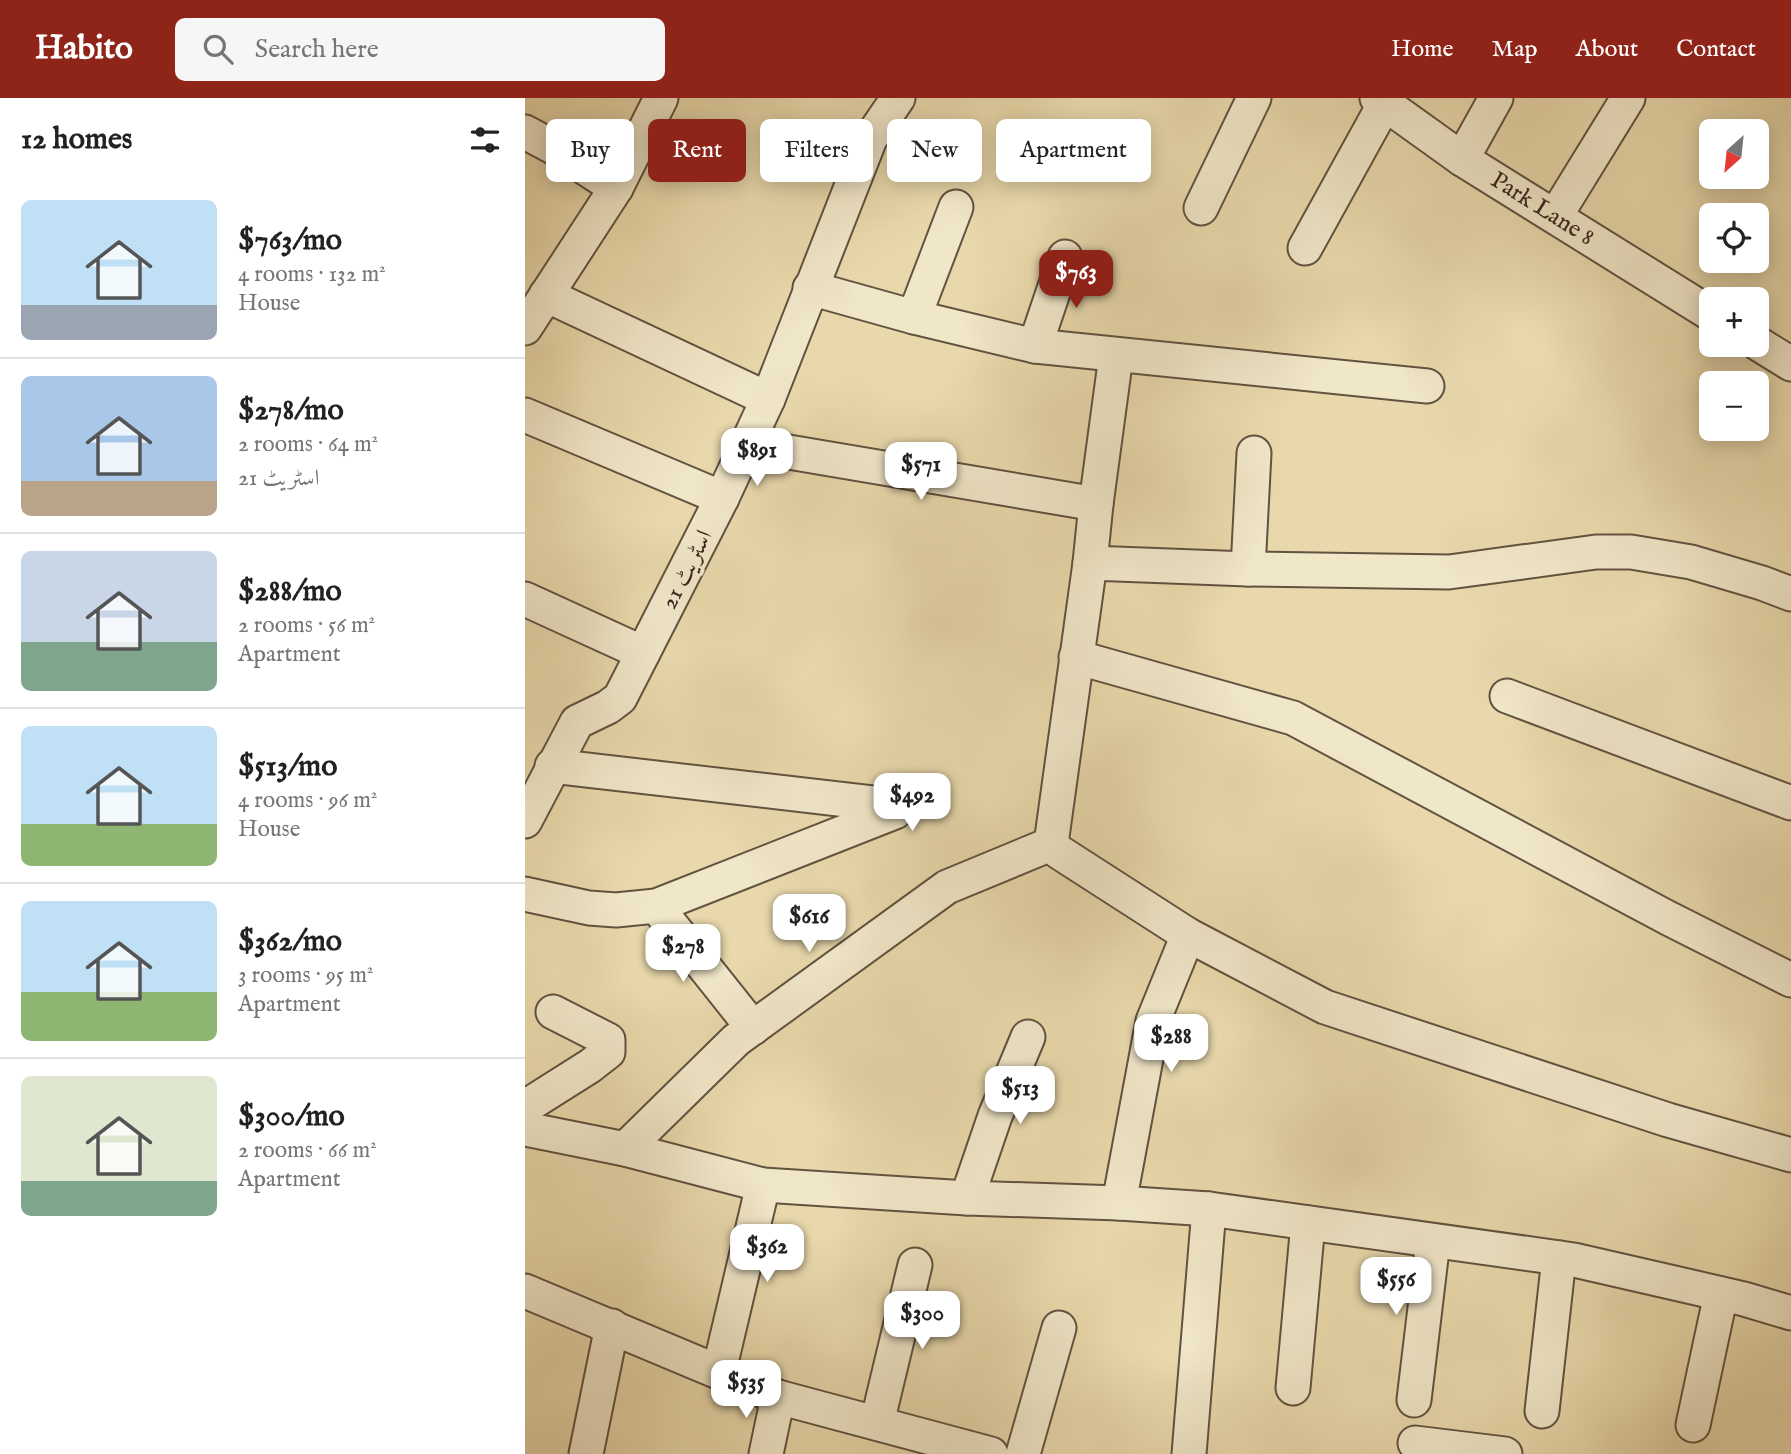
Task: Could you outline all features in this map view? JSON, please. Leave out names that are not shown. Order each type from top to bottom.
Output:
[{"type":"street","points":[[525,328],[616,188],[661,98]]},
{"type":"street","name":"اسٹریٹ 21","points":[[535,793],[577,722],[608,708],[620,698],[747,446],[870,139],[898,98]]},
{"type":"street","points":[[1201,208],[1254,98]]},
{"type":"street","points":[[1462,159],[1496,98]]},
{"type":"street","points":[[1556,215],[1627,98]]},
{"type":"street","points":[[1305,248],[1381,101]]},
{"type":"street","name":"Park Lane 8","points":[[1381,101],[1462,159],[1699,306]]},
{"type":"street","points":[[525,132],[616,188]]},
{"type":"street","points":[[914,317],[956,207]]},
{"type":"street","points":[[1035,346],[1065,257]]},
{"type":"street","points":[[810,288],[914,317],[1035,346],[1427,386]]},
{"type":"street","points":[[546,295],[768,399]]},
{"type":"street","points":[[1769,350],[1791,364]]},
{"type":"street","points":[[1051,844],[1116,356]]},
{"type":"street","points":[[525,415],[722,498]]},
{"type":"street","points":[[747,446],[1096,504]]},
{"type":"street","points":[[1248,569],[1254,453]]},
{"type":"street","points":[[1090,563],[1449,572],[1596,552],[1632,552],[1691,562],[1791,594]]},
{"type":"street","points":[[525,599],[643,653]]},
{"type":"street","points":[[1076,657],[1293,718],[1791,981]]},
{"type":"street","points":[[1507,696],[1791,803]]},
{"type":"street","points":[[525,894],[589,908],[616,910],[656,906],[893,815],[895,809],[890,805],[535,793]]},
{"type":"street","points":[[1051,844],[1059,852],[1188,934],[1325,1007],[1668,1121],[1791,1155]]},
{"type":"street","points":[[625,1149],[736,1040],[947,887],[1051,844]]},
{"type":"street","points":[[656,906],[753,1028]]},
{"type":"street","points":[[1119,1203],[1153,1021],[1188,934]]},
{"type":"street","points":[[525,1107],[608,1052],[608,1040],[553,1012]]},
{"type":"street","points":[[967,1198],[999,1105],[1028,1037]]},
{"type":"street","points":[[525,1129],[625,1149],[763,1185],[1209,1209],[1559,1258],[1721,1293],[1791,1313]]},
{"type":"street","points":[[719,1371],[763,1185]]},
{"type":"street","points":[[1189,1454],[1209,1209]]},
{"type":"street","points":[[1293,1388],[1308,1223]]},
{"type":"street","points":[[1414,1399],[1433,1241]]},
{"type":"street","points":[[1542,1411],[1559,1258]]},
{"type":"street","points":[[877,1423],[915,1265]]},
{"type":"street","points":[[525,1291],[779,1397],[991,1454]]},
{"type":"street","points":[[1693,1425],[1721,1293]]},
{"type":"street","points":[[586,1454],[612,1326]]},
{"type":"street","points":[[1023,1454],[1059,1328]]},
{"type":"street","points":[[766,1454],[779,1397]]},
{"type":"street","points":[[1415,1443],[1505,1454]]}]
